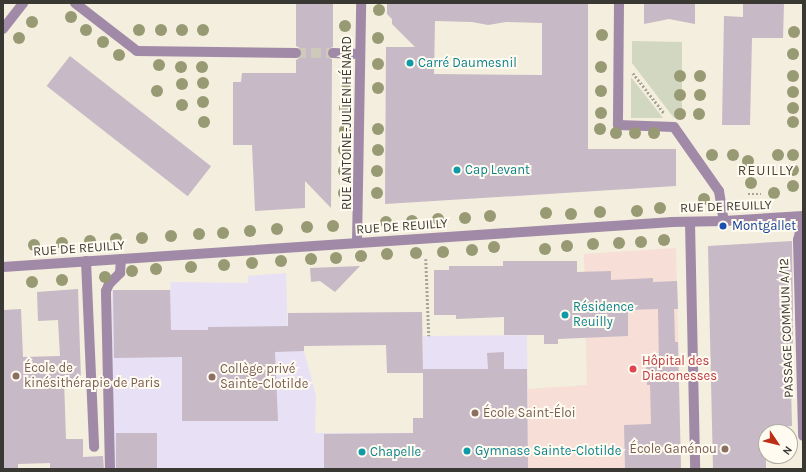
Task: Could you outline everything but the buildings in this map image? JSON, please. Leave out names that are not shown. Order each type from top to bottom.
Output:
[{"type":"street","points":[[3,29],[23,3]]},
{"type":"street","points":[[75,3],[137,51],[296,53]]},
{"type":"street","name":"RUE ANTOINE-JULIEN HÉNARD","points":[[357,243],[361,3]]},
{"type":"street","points":[[619,3],[620,54],[618,125],[674,127],[719,191],[724,221]]},
{"type":"street","points":[[332,53],[360,54]]},
{"type":"street","name":"RUE DE REUILLY","points":[[3,267],[357,243],[803,216]]},
{"type":"street","name":"PASSAGE COMMUN A/12","points":[[803,220],[798,240],[803,436]]},
{"type":"street","points":[[690,222],[695,469]]},
{"type":"street","points":[[110,469],[106,291],[109,284],[120,273],[121,259]]},
{"type":"street","points":[[86,261],[94,448]]},
{"type":"path","points":[[620,54],[674,127]]},
{"type":"path","points":[[748,194],[761,194]]},
{"type":"path","points":[[426,259],[429,336]]},
{"type":"shaded area","name":"Hôpital des Diaconesses","points":[[676,248],[681,469],[528,469],[528,389],[587,385],[584,254]]},
{"type":"shaded area","name":"Collège privé Sainte-Clotilde","points":[[286,273],[288,341],[304,342],[304,351],[316,396],[315,433],[423,433],[423,336],[527,335],[528,469],[112,469],[112,290],[170,290],[171,282],[248,283],[248,276]]},
{"type":"green space","points":[[632,41],[682,42],[682,118],[674,118],[632,63]]},
{"type":"green space","points":[[631,77],[663,118],[631,118]]},
{"type":"tunnel","points":[[296,53],[333,53]]},
{"type":"place","name":"Carré Daumesnil","points":[[410,63]]},
{"type":"place","name":"Cap Levant","points":[[457,170]]},
{"type":"place","name":"Montgallet","points":[[723,226]]},
{"type":"place","name":"Résidence Reuilly","points":[[565,315]]},
{"type":"place","name":"Hôpital des Diaconesses","points":[[633,369]]},
{"type":"place","name":"École de kinésithérapie de Paris","points":[[16,376]]},
{"type":"place","name":"Collège privé Sainte-Clotilde","points":[[212,377]]},
{"type":"place","name":"École Saint-Éloi","points":[[475,413]]},
{"type":"place","name":"École Ganénou","points":[[725,449]]},
{"type":"place","name":"Gymnase Sainte-Clotilde","points":[[467,451]]},
{"type":"place","name":"Chapelle","points":[[362,452]]},
{"type":"district","name":"REUILLY","points":[[766,171]]}]
